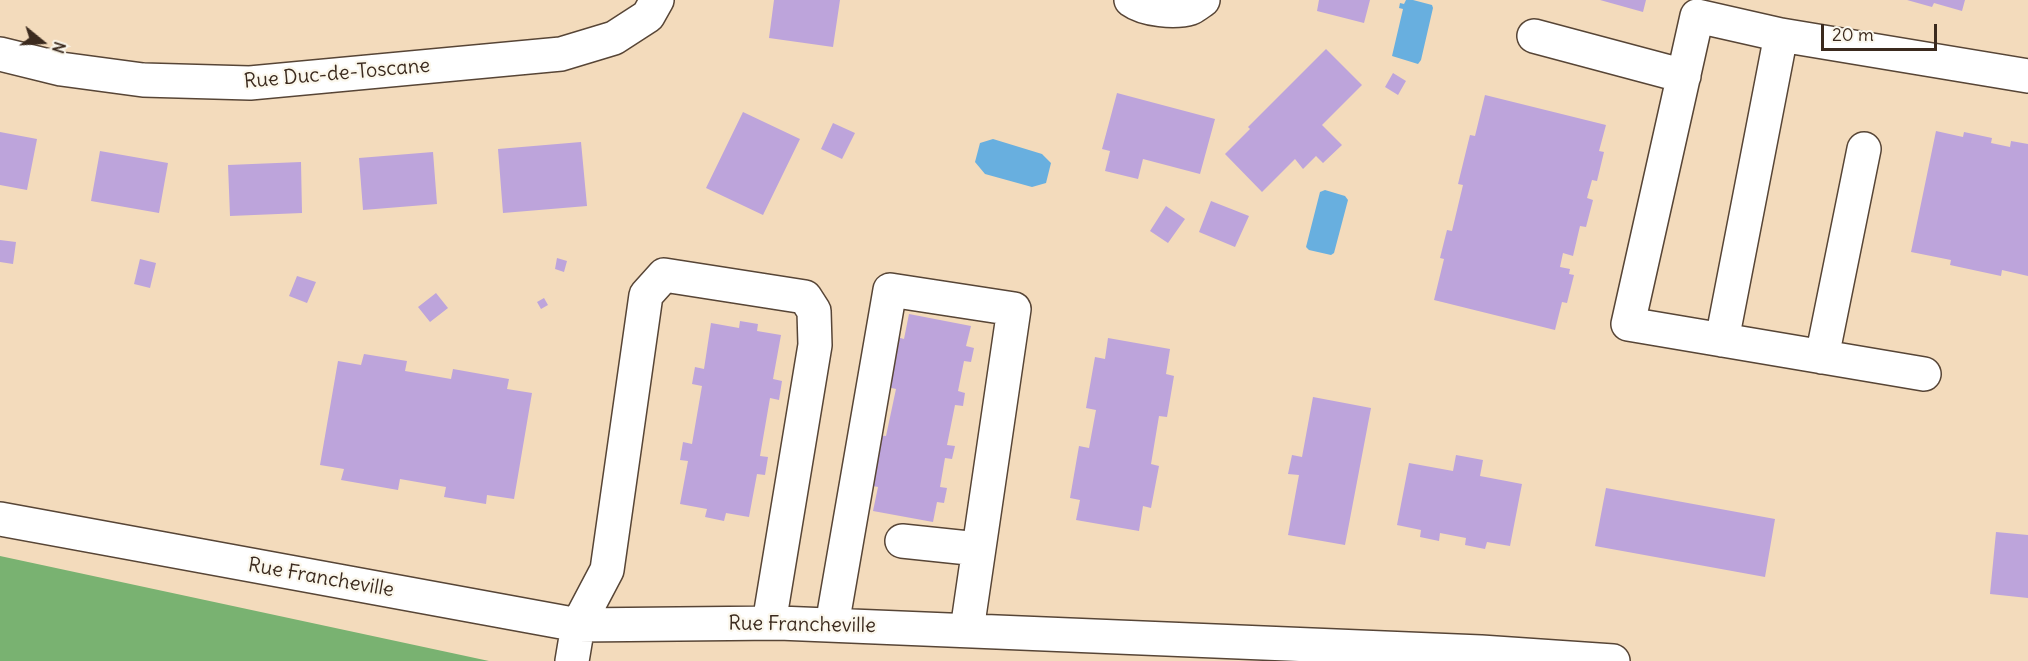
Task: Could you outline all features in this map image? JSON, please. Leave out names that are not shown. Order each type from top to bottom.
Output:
[{"type":"street","name":"Rue Duc-de-Toscane","points":[[0,54],[61,69],[142,80],[250,82],[561,54],[614,38],[648,16],[657,0]]},
{"type":"street","points":[[1131,0],[1140,6],[1162,10],[1191,8],[1203,0]]},
{"type":"street","points":[[1924,374],[1628,324],[1697,16],[1781,34],[2028,76]]},
{"type":"street","points":[[1722,340],[1781,34]]},
{"type":"street","points":[[1534,36],[1684,76]]},
{"type":"street","points":[[1822,357],[1864,149]]},
{"type":"street","points":[[572,661],[578,625],[607,570],[646,295],[664,275],[805,297],[814,311],[815,345],[769,622]]},
{"type":"street","points":[[832,625],[890,290],[1014,309],[967,630]]},
{"type":"street","name":"Rue Francheville","points":[[0,519],[578,625],[769,622],[1469,651],[1614,661]]},
{"type":"street","points":[[902,541],[978,549]]},
{"type":"green space","points":[[0,556],[489,661],[0,661]]},
{"type":"water","points":[[1406,0],[1432,5],[1433,8],[1421,60],[1418,64],[1392,56],[1403,9],[1399,8],[1400,3],[1404,4]]},
{"type":"water","points":[[993,139],[1042,154],[1051,163],[1046,183],[1032,187],[985,174],[975,162],[980,143]]},
{"type":"water","points":[[1325,190],[1345,196],[1348,200],[1334,253],[1331,255],[1309,250],[1306,247],[1320,192]]},
{"type":"building","points":[[774,0],[840,0],[833,47],[769,38]]},
{"type":"building","points":[[1319,0],[1370,0],[1364,23],[1317,11]]},
{"type":"building","points":[[1600,0],[1646,0],[1643,12]]},
{"type":"building","points":[[1907,0],[1965,0],[1962,11],[1934,3],[1932,7]]},
{"type":"building","points":[[1326,49],[1362,85],[1322,125],[1342,145],[1323,163],[1316,156],[1303,169],[1295,159],[1262,192],[1225,154],[1250,129],[1248,127]]},
{"type":"building","points":[[1393,73],[1406,81],[1398,95],[1385,87]]},
{"type":"building","points":[[1117,93],[1215,119],[1200,174],[1143,159],[1138,179],[1105,171],[1110,151],[1102,149]]},
{"type":"building","points":[[1485,95],[1606,125],[1599,151],[1604,152],[1597,181],[1592,180],[1587,198],[1593,200],[1586,227],[1580,226],[1573,256],[1563,253],[1560,267],[1570,269],[1569,274],[1574,275],[1567,303],[1562,302],[1555,330],[1434,300],[1444,259],[1440,258],[1447,230],[1452,231],[1463,185],[1458,184],[1470,135],[1475,136]]},
{"type":"building","points":[[743,112],[800,139],[763,215],[706,188]]},
{"type":"building","points":[[833,123],[855,133],[842,159],[821,149]]},
{"type":"building","points":[[1936,131],[1963,137],[1964,132],[1992,138],[1991,143],[2010,147],[2011,141],[2028,144],[2028,276],[2002,270],[2001,276],[1950,265],[1951,260],[1911,252]]},
{"type":"building","points":[[0,132],[37,139],[27,190],[0,185]]},
{"type":"building","points":[[581,142],[587,206],[503,213],[498,149]]},
{"type":"building","points":[[100,151],[168,163],[159,213],[91,201]]},
{"type":"building","points":[[433,152],[437,204],[363,210],[359,158]]},
{"type":"building","points":[[301,162],[302,213],[230,216],[228,165]]},
{"type":"building","points":[[1211,201],[1249,216],[1235,247],[1199,232]]},
{"type":"building","points":[[1166,206],[1185,219],[1168,243],[1150,231]]},
{"type":"building","points":[[0,240],[16,242],[13,264],[0,262]]},
{"type":"building","points":[[557,258],[567,261],[564,272],[555,269]]},
{"type":"building","points":[[140,259],[156,263],[150,288],[134,284]]},
{"type":"building","points":[[297,276],[316,282],[307,303],[289,296]]},
{"type":"building","points":[[436,293],[448,308],[430,322],[418,307]]},
{"type":"building","points":[[544,298],[548,305],[541,309],[537,302]]},
{"type":"building","points":[[909,314],[971,326],[966,346],[974,348],[971,362],[964,361],[958,391],[965,393],[963,406],[955,405],[947,445],[955,446],[952,459],[945,458],[940,487],[947,488],[944,503],[937,502],[933,522],[873,511],[878,487],[868,485],[878,435],[886,436],[896,389],[887,387],[897,337],[904,339]]},
{"type":"building","points":[[740,321],[758,324],[757,331],[781,335],[773,379],[782,381],[779,400],[770,398],[760,456],[768,457],[765,475],[757,474],[749,517],[726,513],[724,521],[705,517],[707,509],[680,504],[688,461],[680,460],[683,442],[692,444],[702,386],[692,384],[695,367],[704,369],[711,323],[739,328]]},
{"type":"building","points":[[1108,338],[1170,349],[1166,374],[1174,376],[1167,417],[1159,416],[1151,464],[1159,466],[1151,508],[1143,506],[1139,531],[1076,520],[1080,500],[1070,498],[1079,446],[1089,448],[1096,410],[1086,408],[1095,357],[1105,359]]},
{"type":"building","points":[[364,354],[407,361],[405,371],[451,379],[453,369],[509,379],[507,389],[532,393],[514,499],[487,495],[486,504],[444,497],[446,487],[400,479],[398,490],[341,480],[344,469],[320,465],[338,361],[361,365]]},
{"type":"building","points":[[1313,397],[1371,408],[1345,545],[1288,535],[1299,475],[1288,474],[1292,455],[1302,457]]},
{"type":"building","points":[[1456,455],[1483,460],[1480,476],[1522,484],[1510,546],[1487,542],[1485,549],[1465,545],[1466,538],[1440,533],[1439,541],[1420,537],[1421,530],[1397,525],[1409,463],[1453,471]]},
{"type":"building","points":[[1606,488],[1775,519],[1765,577],[1595,546]]},
{"type":"building","points":[[1996,532],[2028,535],[2028,598],[1990,594]]}]
